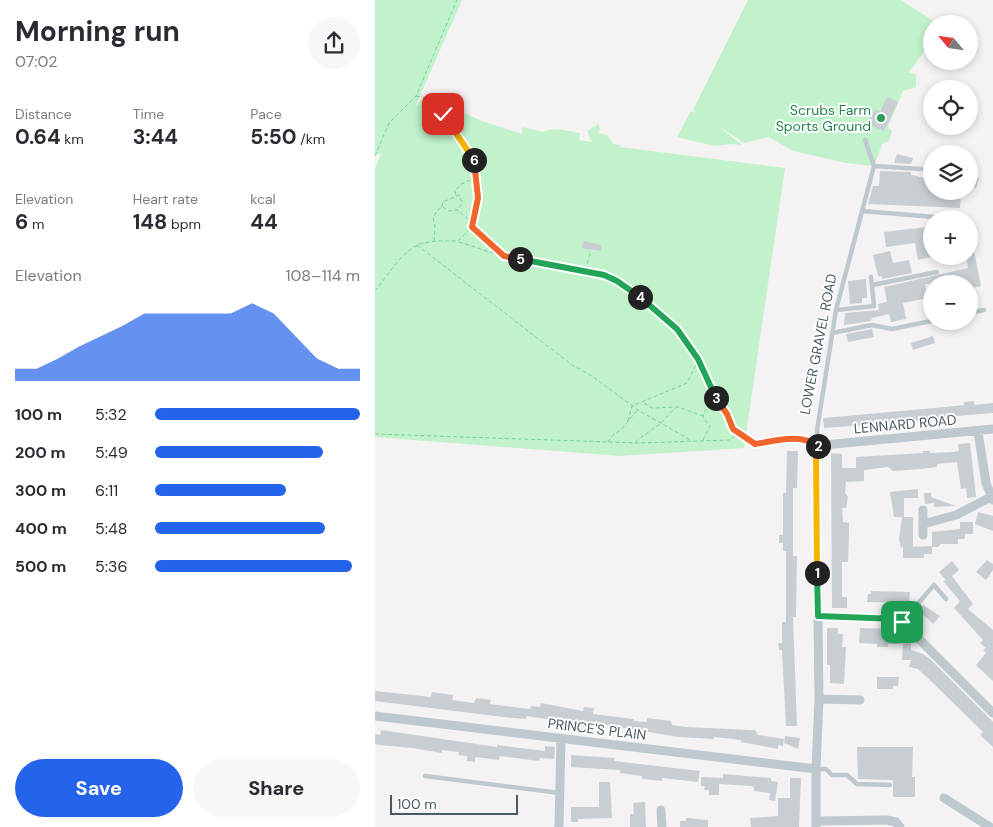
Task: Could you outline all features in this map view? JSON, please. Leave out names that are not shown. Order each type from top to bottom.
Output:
[{"type":"street","name":"LENNARD ROAD","points":[[819,447],[993,429]]},
{"type":"street","points":[[923,524],[956,515],[992,498],[986,484],[978,432]]},
{"type":"street","name":"LOWER GRAVEL ROAD","points":[[816,824],[819,699],[816,451],[819,447]]},
{"type":"street","points":[[923,510],[923,535]]},
{"type":"street","points":[[818,616],[897,619],[993,713]]},
{"type":"street","points":[[819,699],[860,700]]},
{"type":"street","name":"PRINCE'S PLAIN","points":[[375,716],[816,769]]},
{"type":"street","points":[[559,827],[561,739]]},
{"type":"street","points":[[944,798],[991,827]]},
{"type":"street","points":[[661,810],[662,827]]},
{"type":"street","points":[[816,824],[887,820],[896,822],[901,827]]},
{"type":"lane","points":[[865,140],[874,166],[921,169]]},
{"type":"lane","name":"LOWER GRAVEL ROAD","points":[[819,447],[817,430],[836,310],[874,166]]},
{"type":"lane","points":[[862,211],[923,216]]},
{"type":"lane","points":[[872,285],[937,272]]},
{"type":"lane","points":[[836,310],[874,306],[871,277]]},
{"type":"lane","points":[[978,312],[985,310]]},
{"type":"lane","points":[[832,333],[872,325],[892,329],[923,323]]},
{"type":"lane","points":[[902,622],[934,585],[946,599]]},
{"type":"lane","points":[[816,769],[826,769],[832,775],[847,775],[857,784],[890,785]]},
{"type":"lane","points":[[425,776],[560,793]]},
{"type":"path","points":[[375,156],[389,123],[416,96],[457,0]]},
{"type":"path","points":[[416,96],[427,98],[443,114],[473,157],[476,169],[475,178],[478,198],[472,227],[458,242]]},
{"type":"path","points":[[457,210],[462,200],[455,191],[459,186],[475,178]]},
{"type":"path","points":[[434,242],[433,214],[443,207],[443,202],[457,196]]},
{"type":"path","points":[[443,207],[447,211],[457,210],[473,223]]},
{"type":"path","points":[[472,227],[504,256]]},
{"type":"path","points":[[375,291],[402,258],[417,245],[434,242],[458,242],[504,256],[586,271],[617,281],[647,302],[677,329],[699,361],[733,429],[755,444],[793,438],[810,440],[819,447]]},
{"type":"path","points":[[417,245],[478,290],[518,326],[638,410],[692,441]]},
{"type":"path","points":[[586,271],[590,252]]},
{"type":"path","points":[[632,406],[687,383],[699,361]]},
{"type":"path","points":[[703,441],[710,426],[705,422],[703,416],[708,406],[717,400]]},
{"type":"path","points":[[643,402],[653,408],[676,407],[703,416]]},
{"type":"path","points":[[628,421],[632,406]]},
{"type":"path","points":[[634,443],[661,423],[676,407]]},
{"type":"path","points":[[607,442],[638,410]]},
{"type":"path","points":[[375,434],[634,443],[729,440],[738,433]]},
{"type":"green space","points":[[375,0],[462,0],[415,107],[425,96],[482,121],[522,134],[522,127],[543,132],[552,129],[561,130],[580,133],[579,140],[592,142],[587,131],[598,124],[600,129],[598,133],[607,135],[613,144],[621,145],[619,147],[785,168],[744,448],[620,456],[375,437],[375,168],[382,152],[375,156]]},
{"type":"green space","name":"Scrubs Farm Sports Ground","points":[[748,0],[901,0],[924,15],[923,53],[909,72],[916,74],[916,87],[903,91],[888,127],[892,131],[889,141],[882,144],[874,166],[846,163],[793,151],[769,137],[744,143],[717,125],[742,145],[714,146],[677,137],[691,111],[697,113],[693,110]]},
{"type":"building","name":"Scrubs Farm Sports Ground","points":[[887,97],[898,102],[884,131],[868,124],[875,109],[880,112]]},
{"type":"building","points":[[897,154],[913,158],[911,164],[894,163]]},
{"type":"building","points":[[880,171],[911,172],[911,175],[923,177],[923,200],[960,200],[960,208],[868,204],[873,186],[879,186]]},
{"type":"building","points":[[923,227],[923,259],[918,260],[915,243],[886,247],[884,232]]},
{"type":"building","points":[[583,241],[602,245],[601,251],[582,248]]},
{"type":"building","points":[[890,251],[893,263],[909,260],[912,273],[882,279],[883,277],[878,276],[873,255]]},
{"type":"building","points":[[968,265],[977,265],[981,286],[978,287],[978,275],[937,275],[968,268]]},
{"type":"building","points":[[923,278],[923,299],[903,303],[906,319],[891,322],[889,314],[872,318],[871,321],[844,325],[845,313],[879,310],[878,304],[887,302],[884,287]]},
{"type":"building","points":[[866,279],[867,298],[862,298],[862,303],[850,304],[848,281]]},
{"type":"building","points":[[872,329],[874,337],[848,342],[846,334]]},
{"type":"building","points":[[933,336],[935,343],[913,350],[911,343]]},
{"type":"building","points":[[974,401],[974,405],[993,403],[993,413],[943,417],[943,419],[936,420],[824,428],[823,418],[964,405],[964,402]]},
{"type":"building","points":[[970,443],[976,497],[967,498],[966,488],[961,489],[957,462],[937,464],[937,467],[921,469],[893,471],[888,467],[864,470],[864,481],[846,482],[845,493],[848,497],[846,508],[842,508],[843,522],[849,523],[849,534],[848,562],[842,562],[842,597],[847,597],[847,608],[832,608],[831,453],[842,454],[842,468],[856,468],[856,457],[923,453],[923,451],[930,451],[930,453],[952,452],[959,451],[958,444]]},
{"type":"building","points":[[787,451],[798,451],[797,488],[793,488],[793,556],[797,556],[796,617],[793,617],[797,726],[786,726],[782,650],[779,650],[778,643],[782,643],[782,622],[786,622],[786,551],[783,551],[783,543],[779,543],[779,535],[783,535],[783,493],[786,493]]},
{"type":"building","points":[[918,489],[918,498],[904,498],[904,517],[894,517],[890,492]]},
{"type":"building","points":[[924,493],[931,493],[931,497],[956,506],[934,507],[934,503],[925,504]]},
{"type":"building","points":[[978,512],[993,516],[993,531],[975,524]]},
{"type":"building","points":[[902,517],[913,517],[913,547],[932,546],[932,554],[924,554],[924,558],[903,558],[903,547],[901,548],[899,539]]},
{"type":"building","points":[[960,522],[973,522],[973,534],[965,534],[965,539],[958,539],[958,544],[941,544],[938,547],[932,547],[932,532],[960,529]]},
{"type":"building","points":[[987,560],[993,564],[993,570],[986,580],[976,572]]},
{"type":"building","points":[[952,561],[959,570],[952,576],[973,604],[968,609],[993,630],[993,681],[976,665],[986,653],[983,650],[986,648],[980,643],[983,640],[954,608],[960,601],[943,581],[946,580],[939,572]]},
{"type":"building","points":[[871,591],[910,592],[909,603],[867,602],[868,594],[871,594]]},
{"type":"building","points":[[923,605],[940,616],[933,624],[918,610]]},
{"type":"building","points":[[827,628],[838,628],[838,634],[843,634],[842,647],[846,647],[844,684],[830,683],[830,665],[827,665]]},
{"type":"building","points":[[860,628],[900,629],[901,644],[888,644],[888,647],[877,647],[877,644],[859,643]]},
{"type":"building","points":[[903,642],[911,642],[911,650],[923,654],[931,660],[993,722],[993,747],[980,735],[983,732],[934,684],[918,669],[909,667],[911,660],[902,660]]},
{"type":"building","points":[[877,677],[899,677],[898,686],[893,686],[893,689],[877,689]]},
{"type":"building","points":[[375,691],[431,697],[432,692],[453,695],[452,700],[474,703],[476,698],[491,700],[490,704],[530,709],[531,706],[540,707],[541,703],[583,711],[584,707],[594,708],[593,714],[634,719],[633,721],[647,722],[647,718],[671,721],[672,725],[686,727],[755,730],[758,735],[784,739],[783,746],[778,745],[778,749],[741,742],[741,740],[714,737],[714,739],[679,737],[582,721],[568,720],[568,722],[526,716],[526,719],[503,717],[375,701]]},
{"type":"building","points":[[381,730],[497,747],[497,745],[545,751],[545,746],[555,747],[554,759],[540,758],[539,761],[500,756],[499,760],[475,757],[475,762],[467,761],[467,756],[458,755],[459,752],[442,750],[442,753],[375,744],[375,734],[380,735]]},
{"type":"building","points":[[785,736],[800,738],[798,749],[784,743]]},
{"type":"building","points":[[857,747],[913,747],[912,777],[915,777],[915,797],[893,797],[893,780],[858,779]]},
{"type":"building","points":[[571,755],[614,758],[614,761],[700,771],[698,782],[662,778],[662,781],[642,779],[642,776],[620,773],[620,770],[571,767]]},
{"type":"building","points":[[723,774],[771,778],[771,781],[778,782],[775,801],[769,800],[770,793],[754,791],[754,787],[751,786],[719,784],[719,795],[709,795],[709,790],[704,790],[705,786],[701,786],[701,777],[723,778]]},
{"type":"building","points":[[790,778],[801,778],[799,827],[751,827],[750,818],[778,816],[778,798],[790,798]]},
{"type":"building","points":[[599,782],[610,782],[612,818],[578,819],[578,822],[571,822],[571,807],[599,807]]},
{"type":"building","points":[[645,802],[646,827],[630,827],[630,814],[634,814],[633,803]]},
{"type":"building","points":[[686,818],[708,820],[708,827],[680,827],[680,821],[686,821]]},
{"type":"place","name":"Scrubs Farm Sports Ground","points":[[881,118]]},
{"type":"route","points":[[443,114],[473,157],[476,169],[475,178],[478,198],[477,211],[472,227],[504,256],[583,270],[604,275],[617,281],[647,302],[677,329],[698,359],[713,394],[727,414],[733,429],[755,444],[793,438],[810,440],[819,447],[816,451],[818,616],[897,619],[902,622]]}]
